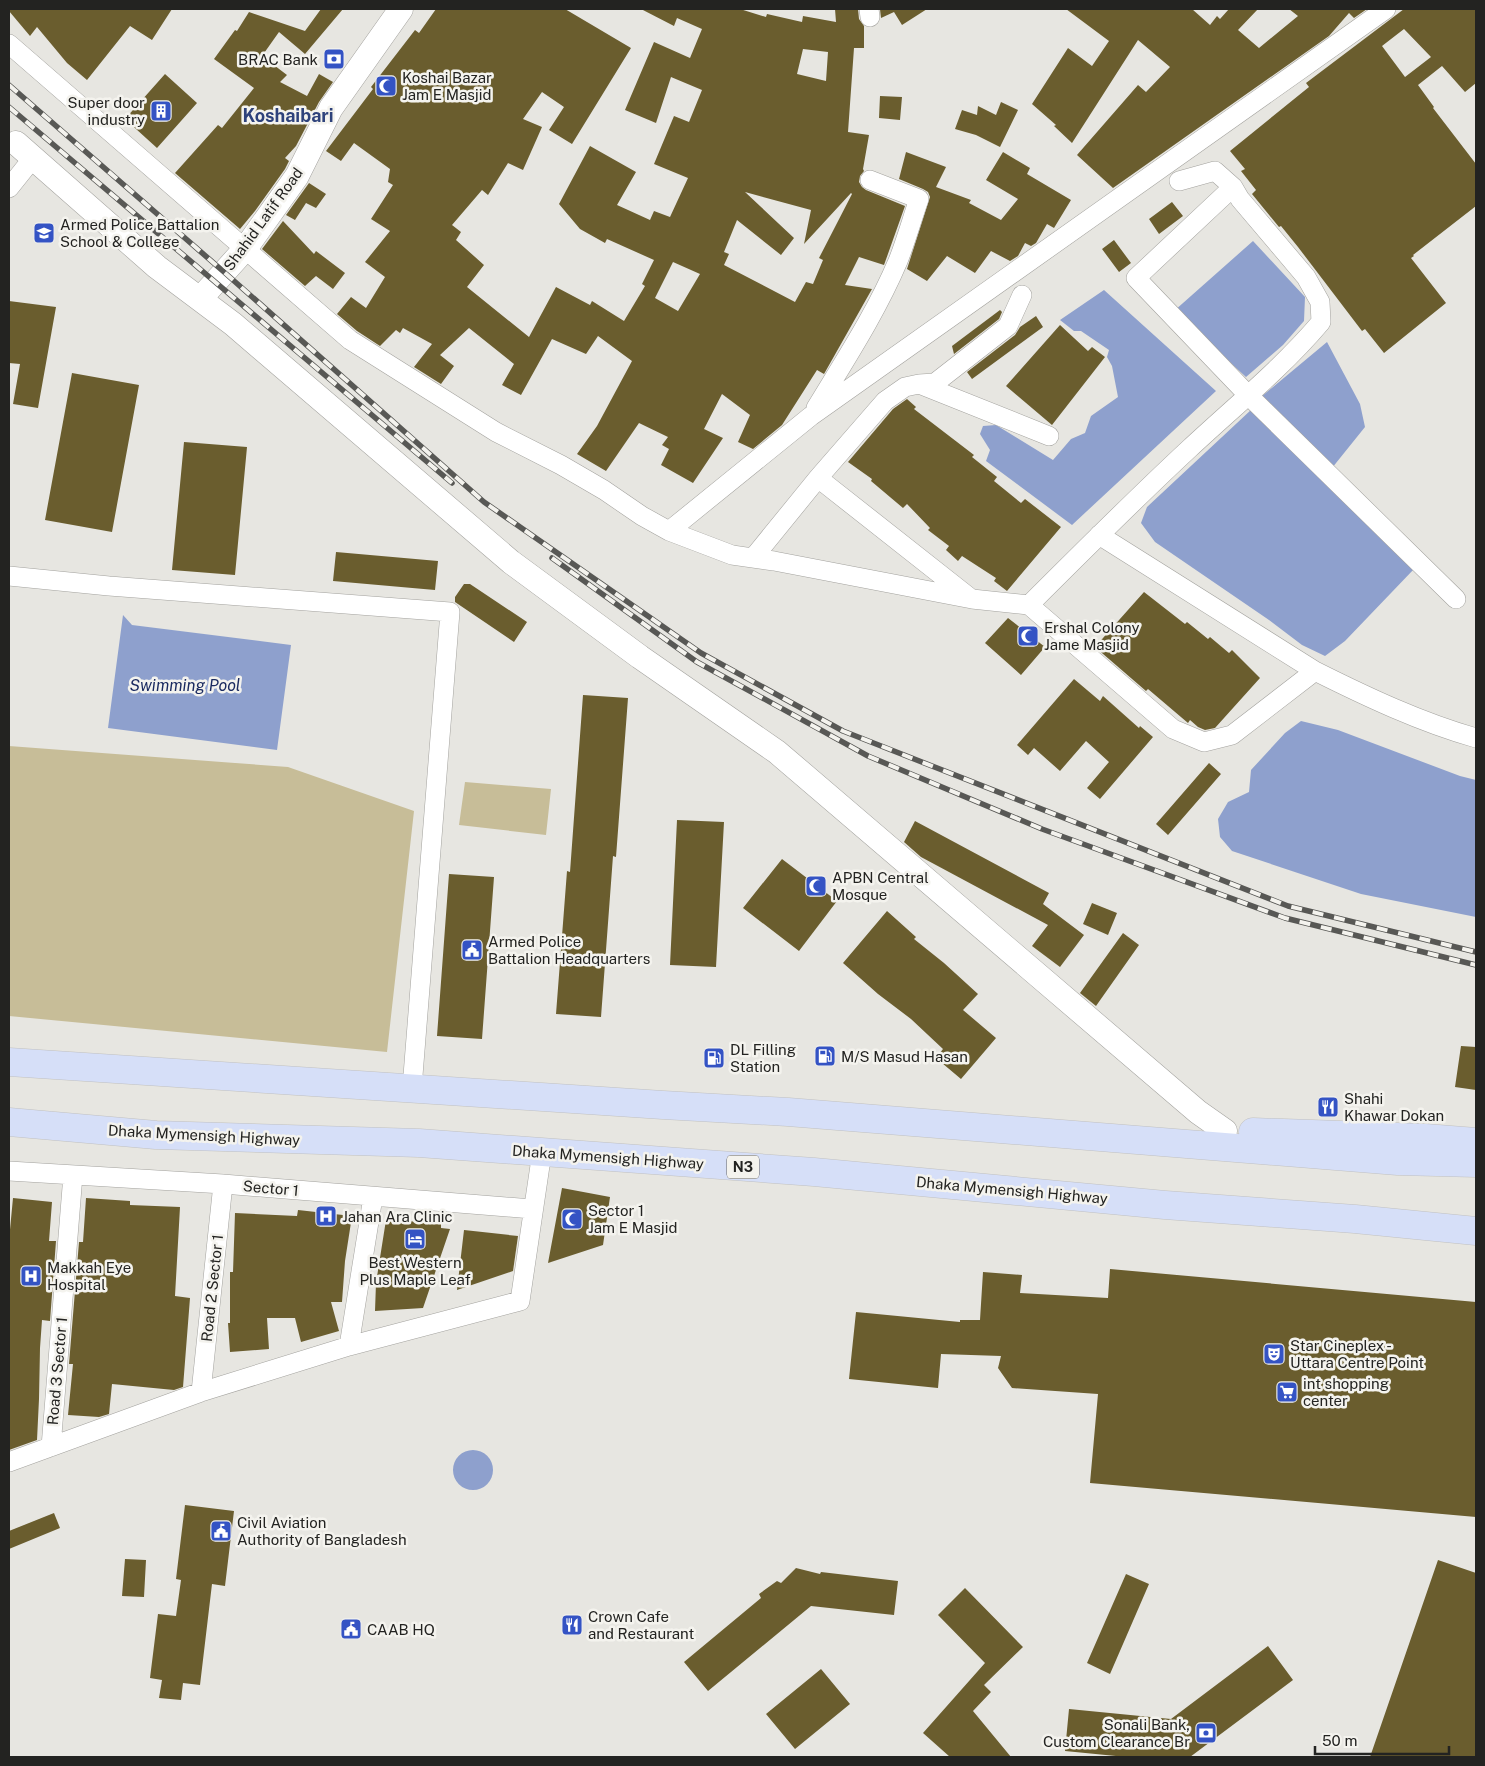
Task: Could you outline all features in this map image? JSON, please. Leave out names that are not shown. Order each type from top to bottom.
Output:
[{"type":"highway","points":[[9,1062],[788,1112],[1398,1161],[1476,1163]]},
{"type":"highway","name":"Dhaka Mymensigh Highway","points":[[9,1122],[156,1135],[419,1143],[814,1172],[1165,1205],[1355,1219],[1476,1231]]},
{"type":"highway","points":[[1160,1142],[1225,1131],[1425,1138],[1476,1142]]},
{"type":"street","name":"Shahid Latif Road","points":[[200,299],[245,249],[297,176],[330,108],[401,9]]},
{"type":"street","points":[[669,532],[811,416],[1386,9]]},
{"type":"street","points":[[9,44],[350,340],[496,432],[561,465],[669,532],[732,555],[972,599],[1029,605],[1173,729],[1204,742],[1232,735],[1315,671]]},
{"type":"street","points":[[9,188],[19,151],[157,267],[233,324],[511,562],[640,657],[777,752],[1198,1112],[1225,1131]]},
{"type":"street","points":[[1029,605],[1099,535],[1299,348],[1321,322],[1320,302],[1306,277],[1240,199],[1233,187],[1215,171],[1178,181]]},
{"type":"street","points":[[811,416],[857,342],[884,291],[898,260],[919,199],[870,180]]},
{"type":"street","points":[[1233,187],[1136,278],[1248,395],[1456,599]]},
{"type":"street","points":[[753,558],[818,478],[885,401],[905,387],[935,383],[1008,326],[1022,295]]},
{"type":"street","points":[[919,384],[1049,436]]},
{"type":"street","points":[[818,478],[972,599]]},
{"type":"street","points":[[1099,535],[1315,671],[1364,696],[1426,722],[1476,738]]},
{"type":"street","points":[[9,576],[109,586],[450,612],[412,1088]]},
{"type":"street","points":[[9,1462],[201,1392],[349,1346],[520,1301],[532,1209],[542,1152]]},
{"type":"street","name":"Sector 1","points":[[9,1171],[223,1184],[532,1209]]},
{"type":"street","name":"Road 3 Sector 1","points":[[51,1447],[73,1175]]},
{"type":"street","name":"Road 2 Sector 1","points":[[201,1392],[223,1184]]},
{"type":"street","points":[[349,1346],[373,1197]]},
{"type":"shaded area","points":[[9,746],[288,767],[414,811],[387,1052],[9,1016]]},
{"type":"shaded area","points":[[465,782],[551,789],[546,835],[459,825]]},
{"type":"water","points":[[1253,241],[1305,297],[1304,321],[1283,345],[1246,377],[1174,311]]},
{"type":"water","points":[[1104,290],[1216,391],[1072,525],[986,461],[990,450],[980,434],[983,426],[996,425],[1053,460],[1071,439],[1085,433],[1091,416],[1118,397],[1112,366],[1107,357],[1109,350],[1081,331],[1074,331],[1060,320]]},
{"type":"water","points":[[1327,342],[1360,404],[1365,427],[1332,468],[1261,397]]},
{"type":"water","points":[[1252,409],[1414,569],[1345,641],[1325,656],[1302,645],[1269,620],[1155,542],[1141,523],[1147,507]]},
{"type":"water","name":"Swimming Pool","points":[[123,615],[132,625],[291,645],[277,750],[108,728]]},
{"type":"water","points":[[1301,721],[1338,730],[1460,776],[1476,780],[1476,917],[1361,894],[1232,851],[1220,837],[1218,819],[1228,802],[1249,792],[1251,770],[1285,733]]},
{"type":"water","points":[[477,1450],[484,1453],[490,1459],[493,1470],[492,1478],[484,1487],[477,1490],[469,1490],[462,1487],[454,1478],[453,1466],[456,1459],[465,1451]]},
{"type":"building","points":[[9,9],[172,9],[152,40],[130,26],[87,80],[67,63],[37,27],[30,36]]},
{"type":"building","points":[[321,9],[343,9],[305,54],[279,32],[262,56],[287,75],[280,82],[307,96],[319,74],[333,82],[319,102],[296,146],[285,158],[289,161],[285,169],[240,229],[175,173],[218,125],[222,128],[254,88],[214,59],[235,30],[237,31],[249,12],[305,31]]},
{"type":"building","points":[[436,9],[565,9],[631,48],[572,144],[549,130],[564,107],[542,92],[523,119],[542,127],[523,170],[508,163],[488,195],[482,190],[452,225],[461,232],[456,240],[484,265],[467,287],[529,337],[556,287],[590,305],[592,301],[624,321],[645,286],[642,284],[654,260],[607,239],[605,243],[580,229],[559,204],[590,146],[636,172],[617,205],[650,220],[654,211],[670,217],[688,178],[654,164],[674,116],[689,122],[702,90],[671,77],[656,123],[625,110],[654,42],[690,58],[702,29],[677,18],[674,26],[641,9],[740,9],[766,17],[767,14],[802,22],[803,16],[836,22],[835,9],[858,9],[859,19],[864,26],[864,48],[854,48],[848,132],[869,135],[864,171],[860,176],[859,182],[866,190],[905,206],[884,265],[859,257],[845,285],[872,289],[824,374],[817,370],[782,425],[753,449],[738,442],[750,415],[722,394],[704,429],[723,438],[693,483],[661,465],[669,449],[662,445],[668,437],[639,423],[606,471],[577,454],[597,426],[632,361],[598,336],[586,354],[552,339],[521,395],[502,385],[514,364],[469,328],[440,355],[454,366],[441,384],[414,367],[432,344],[403,328],[400,333],[396,330],[380,346],[357,331],[337,314],[351,297],[366,308],[385,277],[365,262],[390,231],[371,219],[393,185],[388,182],[390,169],[354,143],[341,161],[326,151],[373,89],[371,87],[415,30],[419,33]],"holes":[[[803,49],[828,52],[826,81],[797,74]],[[745,192],[811,210],[804,244],[852,194],[819,258],[823,260],[813,284],[806,282],[795,302],[724,265],[729,254],[724,252],[737,220],[781,255],[794,238]],[[673,262],[700,274],[678,311],[655,298]]]},
{"type":"building","points":[[880,9],[927,9],[902,25],[894,12],[881,18]]},
{"type":"building","points":[[1066,9],[1192,9],[1210,25],[1217,16],[1220,19],[1229,9],[1258,9],[1238,30],[1259,48],[1298,16],[1289,9],[1367,9],[1354,18],[1349,13],[1329,36],[1113,188],[1077,155],[1138,85],[1146,92],[1170,67],[1138,40],[1072,143],[1054,126],[1056,125],[1032,104],[1068,48],[1092,66],[1109,41]]},
{"type":"building","points":[[1404,9],[1476,9],[1476,83],[1465,92],[1442,66],[1418,85],[1433,108],[1476,164],[1476,206],[1411,258],[1446,303],[1384,353],[1365,329],[1362,331],[1298,247],[1252,194],[1256,190],[1241,171],[1245,169],[1230,151],[1309,87],[1306,83]],"holes":[[[1404,29],[1431,57],[1405,77],[1382,46]]]},
{"type":"building","name":"Super door industry","points":[[165,74],[197,103],[157,148],[125,119]]},
{"type":"building","points":[[880,96],[902,97],[900,120],[879,118]]},
{"type":"building","points":[[1001,102],[1018,110],[1000,147],[976,135],[955,129],[962,110],[977,115],[978,106],[996,115]]},
{"type":"building","points":[[906,152],[946,167],[936,187],[971,200],[969,203],[1001,220],[1018,199],[986,180],[1003,152],[1030,168],[1027,174],[1071,200],[1054,228],[1047,224],[1036,243],[1031,246],[1025,243],[1018,256],[1010,261],[991,251],[975,273],[947,256],[927,281],[907,269],[930,197],[928,192],[923,189],[899,179]]},
{"type":"building","points":[[309,183],[326,194],[316,208],[306,203],[295,220],[286,215]]},
{"type":"building","points":[[1172,202],[1183,216],[1159,234],[1149,219]]},
{"type":"building","points":[[283,221],[314,254],[316,251],[345,273],[333,289],[316,276],[305,286],[262,249]]},
{"type":"building","points":[[1114,240],[1131,263],[1119,272],[1102,249]]},
{"type":"building","points":[[9,301],[56,307],[38,408],[13,404],[20,364],[9,363]]},
{"type":"building","points":[[1000,310],[1002,312],[999,319],[954,354],[952,346]]},
{"type":"building","points":[[1036,316],[1043,327],[972,379],[967,372],[1015,335],[1020,327]]},
{"type":"building","points":[[1060,325],[1088,351],[1092,347],[1105,357],[1052,425],[1006,386]]},
{"type":"building","points":[[72,373],[139,385],[112,532],[45,520]]},
{"type":"building","points":[[907,399],[916,407],[914,409],[974,455],[972,457],[997,477],[994,481],[1021,503],[1025,499],[1061,527],[1007,591],[994,581],[996,578],[962,556],[958,561],[946,550],[949,546],[928,530],[930,528],[907,504],[903,508],[871,481],[872,479],[848,462],[893,409]]},
{"type":"building","points":[[184,442],[247,447],[235,575],[172,570]]},
{"type":"building","points":[[336,552],[438,561],[435,590],[333,581]]},
{"type":"building","points":[[464,584],[470,584],[527,622],[514,642],[455,602],[455,597]]},
{"type":"building","points":[[1144,592],[1185,624],[1187,622],[1208,639],[1210,637],[1229,653],[1232,650],[1260,678],[1215,728],[1205,730],[1190,720],[1188,723],[1148,689],[1146,691],[1095,647]]},
{"type":"building","points":[[1008,618],[1045,647],[1021,675],[985,643]]},
{"type":"building","points":[[1074,679],[1100,701],[1103,696],[1139,728],[1140,726],[1153,737],[1100,799],[1087,788],[1109,762],[1086,741],[1060,771],[1034,748],[1028,755],[1017,745]]},
{"type":"building","points":[[583,695],[628,698],[616,857],[613,856],[601,1017],[556,1014],[567,871],[570,872]]},
{"type":"building","points":[[1209,763],[1221,774],[1168,835],[1156,824]]},
{"type":"building","points":[[677,820],[724,822],[716,967],[670,965]]},
{"type":"building","points":[[915,821],[1049,893],[1043,904],[1084,935],[1060,967],[1032,946],[1048,925],[921,857],[904,842]]},
{"type":"building","points":[[782,859],[837,901],[799,951],[743,908]]},
{"type":"building","points":[[449,874],[494,877],[482,1039],[437,1036]]},
{"type":"building","points":[[1092,903],[1117,913],[1108,935],[1083,924]]},
{"type":"building","points":[[887,911],[916,937],[914,939],[978,994],[963,1010],[996,1038],[961,1079],[936,1058],[943,1049],[911,1019],[878,994],[843,963]]},
{"type":"building","points":[[1123,933],[1139,945],[1096,1006],[1080,993]]},
{"type":"building","points":[[1461,1046],[1476,1047],[1476,1090],[1455,1087]]},
{"type":"building","points":[[562,1188],[610,1197],[603,1245],[548,1263]]},
{"type":"building","points":[[13,1198],[52,1202],[49,1241],[56,1241],[50,1321],[42,1320],[37,1440],[9,1450],[9,1240]]},
{"type":"building","points":[[86,1198],[130,1201],[130,1205],[180,1207],[175,1296],[190,1298],[183,1387],[174,1390],[112,1384],[109,1414],[99,1417],[68,1415],[73,1364],[69,1364],[79,1242],[83,1242]]},
{"type":"building","points":[[298,1210],[352,1216],[345,1261],[342,1302],[331,1302],[339,1331],[301,1342],[295,1318],[267,1318],[269,1349],[230,1352],[228,1323],[230,1323],[230,1272],[233,1272],[235,1213],[297,1216]]},
{"type":"building","points":[[386,1220],[441,1223],[441,1228],[450,1229],[423,1308],[375,1311],[376,1283]]},
{"type":"building","points":[[464,1230],[518,1236],[513,1271],[457,1290]]},
{"type":"building","name":"int shopping center","points":[[1110,1269],[1476,1302],[1476,1517],[1090,1483],[1098,1394],[1012,1388],[998,1368],[1001,1356],[941,1354],[938,1388],[849,1379],[856,1312],[960,1322],[960,1320],[980,1320],[983,1272],[1022,1275],[1020,1293],[1108,1298]]},
{"type":"building","points":[[185,1505],[234,1511],[225,1586],[212,1584],[200,1685],[183,1683],[181,1700],[159,1698],[162,1680],[150,1678],[158,1614],[176,1616],[181,1580],[176,1579]]},
{"type":"building","points":[[54,1513],[60,1528],[9,1549],[9,1531]]},
{"type":"building","points":[[125,1559],[146,1560],[144,1597],[122,1596]]},
{"type":"building","points":[[1438,1560],[1476,1573],[1476,1757],[1370,1757]]},
{"type":"building","points":[[796,1568],[820,1574],[821,1572],[898,1581],[894,1615],[811,1606],[708,1691],[684,1662],[761,1598],[759,1594],[777,1581],[781,1583]]},
{"type":"building","points":[[1126,1574],[1149,1584],[1110,1674],[1087,1663]]},
{"type":"building","points":[[965,1588],[1023,1647],[984,1685],[991,1692],[973,1711],[1011,1757],[950,1757],[923,1733],[985,1663],[938,1615]]},
{"type":"building","points":[[1268,1646],[1293,1680],[1190,1757],[1126,1757],[1065,1751],[1069,1709],[1171,1719]]},
{"type":"building","points":[[821,1669],[850,1704],[795,1749],[766,1714]]},
{"type":"railway","points":[[9,85],[484,502],[701,653],[843,731],[1288,906],[1476,952]]},
{"type":"railway","points":[[9,107],[452,483]]},
{"type":"railway","points":[[552,558],[697,662],[868,756],[1042,829],[1285,918],[1476,965]]},
{"type":"place","name":"BRAC Bank","points":[[334,59]]},
{"type":"place","name":"Koshai Bazar Jam E Masjid","points":[[386,86]]},
{"type":"place","name":"Super door industry","points":[[161,111]]},
{"type":"place","name":"Armed Police Battalion School & College","points":[[44,233]]},
{"type":"place","name":"Ershal Colony Jame Masjid","points":[[1028,636]]},
{"type":"place","name":"APBN Central Mosque","points":[[816,886]]},
{"type":"place","name":"Armed Police Battalion Headquarters","points":[[472,950]]},
{"type":"place","name":"M/S Masud Hasan","points":[[825,1056]]},
{"type":"place","name":"DL Filling Station","points":[[714,1058]]},
{"type":"place","name":"Shahi Khawar Dokan","points":[[1328,1107]]},
{"type":"place","name":"Jahan Ara Clinic","points":[[326,1216]]},
{"type":"place","name":"Sector 1 Jam E Masjid","points":[[572,1219]]},
{"type":"place","name":"Best Western Plus Maple Leaf","points":[[415,1239]]},
{"type":"place","name":"Makkah Eye Hospital","points":[[31,1276]]},
{"type":"place","name":"Star Cineplex - Uttara Centre Point","points":[[1274,1354]]},
{"type":"place","name":"int shopping center","points":[[1287,1392]]},
{"type":"place","name":"Civil Aviation Authority of Bangladesh","points":[[221,1531]]},
{"type":"place","name":"Crown Cafe and Restaurant","points":[[572,1625]]},
{"type":"place","name":"CAAB HQ","points":[[351,1629]]},
{"type":"place","name":"Sonali Bank, Custom Clearance Br","points":[[1206,1733]]},
{"type":"district","name":"Koshaibari","points":[[288,115]]}]
